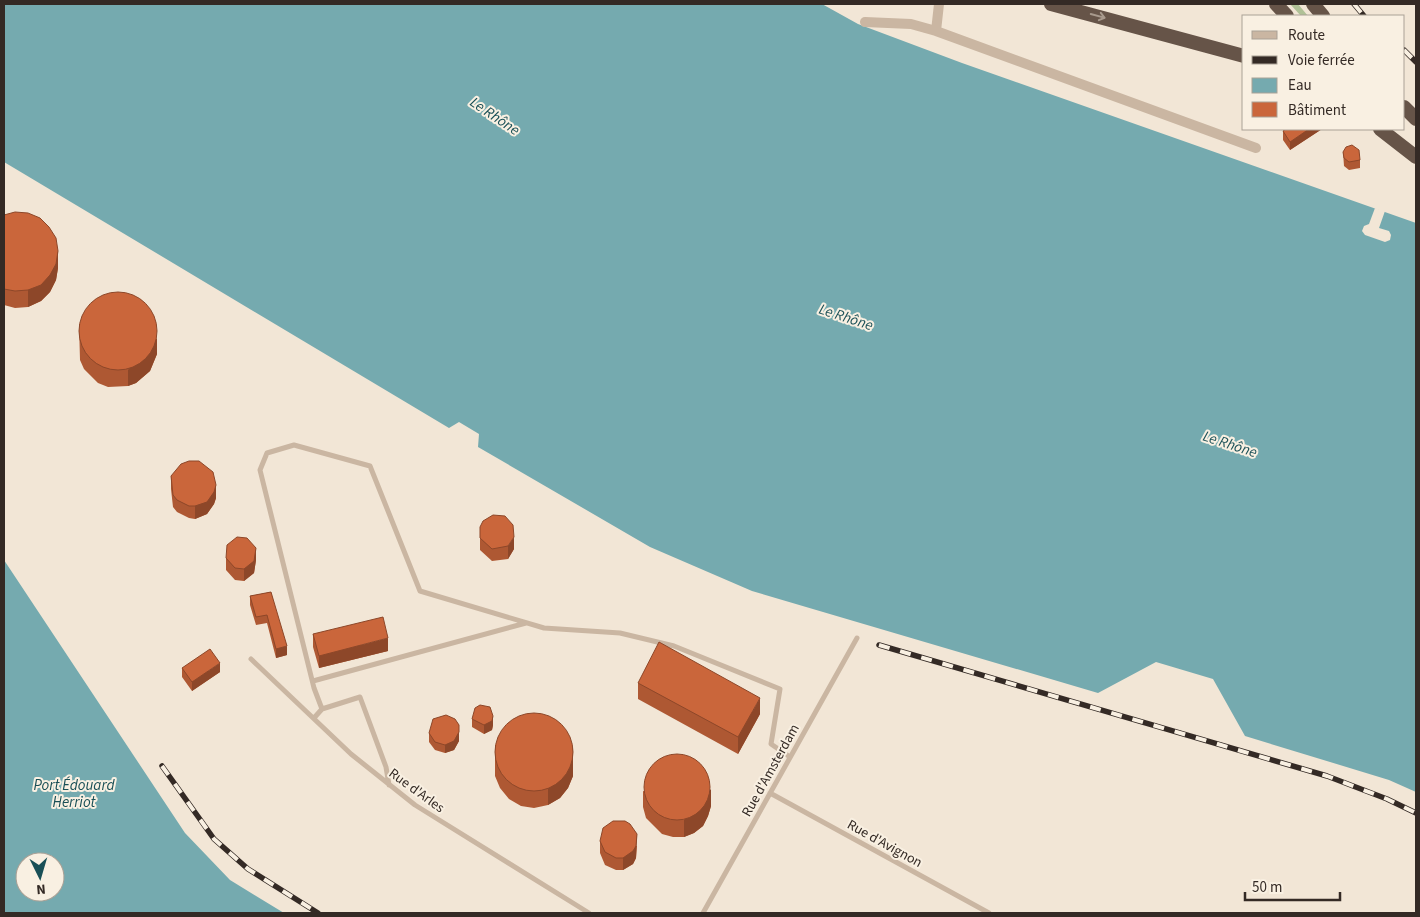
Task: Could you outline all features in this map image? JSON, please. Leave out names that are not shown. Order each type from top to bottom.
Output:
[{"type":"highway","points":[[1051,4],[1242,55]]},
{"type":"highway","points":[[1276,4],[1286,15]]},
{"type":"highway","points":[[1313,4],[1322,15]]},
{"type":"highway","points":[[1405,108],[1416,119]]},
{"type":"highway","points":[[1381,130],[1416,156]]},
{"type":"highway","points":[[1389,130],[1416,156]]},
{"type":"street","points":[[936,31],[939,4]]},
{"type":"street","points":[[865,22],[911,24],[936,31],[1256,148]]},
{"type":"lane","points":[[322,709],[313,681],[260,470],[267,453],[294,445],[370,466],[420,591],[544,628],[620,633],[674,646],[780,689],[771,744],[790,757]]},
{"type":"lane","points":[[313,681],[527,623]]},
{"type":"lane","name":"Rue d'Amsterdam","points":[[703,913],[857,638]]},
{"type":"lane","name":"Rue d'Arles","points":[[251,659],[389,786],[415,805],[589,913]]},
{"type":"lane","points":[[314,718],[322,709],[360,696],[386,767],[389,786]]},
{"type":"lane","name":"Rue d'Avignon","points":[[770,793],[989,913]]},
{"type":"green space","points":[[1290,4],[1298,4],[1307,15],[1300,15]]},
{"type":"water","name":"Le Rhône","points":[[4,4],[822,4],[858,24],[962,63],[1416,223],[1416,792],[1389,780],[1245,736],[1213,679],[1156,662],[1098,693],[752,591],[650,547],[478,447],[479,434],[459,422],[449,428],[4,162]]},
{"type":"water","name":"Port Édouard Herriot","points":[[4,560],[185,833],[230,880],[284,913],[4,913]]},
{"type":"pier","points":[[1375,208],[1385,211],[1379,228],[1389,231],[1391,235],[1390,240],[1385,242],[1365,235],[1362,231],[1364,226],[1369,224]]},
{"type":"building","points":[[1284,130],[1308,130],[1290,142],[1283,131]]},
{"type":"building","points":[[1352,145],[1359,150],[1360,160],[1349,162],[1344,158],[1343,152],[1346,147]]},
{"type":"building","points":[[15,212],[28,213],[40,218],[56,238],[58,251],[56,264],[50,275],[41,285],[28,290],[15,291],[4,289],[4,215]]},
{"type":"building","points":[[118,292],[133,295],[146,303],[154,316],[157,331],[154,346],[146,359],[133,367],[118,370],[103,367],[90,359],[82,346],[79,331],[82,316],[90,303],[103,295]]},
{"type":"building","points":[[189,461],[199,461],[213,472],[216,485],[214,492],[207,502],[195,506],[189,506],[177,500],[173,495],[171,476],[181,464]]},
{"type":"building","points":[[493,515],[505,516],[513,525],[514,537],[508,546],[492,549],[480,538],[480,527],[483,521]]},
{"type":"building","points":[[237,537],[247,538],[256,548],[254,561],[244,569],[235,568],[226,558],[227,545]]},
{"type":"building","points":[[271,592],[287,646],[276,649],[267,615],[256,617],[250,596]]},
{"type":"building","points":[[383,617],[388,638],[319,656],[313,634]]},
{"type":"building","points":[[659,642],[760,698],[738,737],[638,683]]},
{"type":"building","points":[[210,649],[220,663],[192,682],[182,668]]},
{"type":"building","points":[[480,705],[490,707],[493,716],[492,721],[484,725],[472,719],[475,708]]},
{"type":"building","points":[[526,713],[542,713],[556,719],[567,730],[573,744],[573,760],[567,774],[556,785],[542,791],[526,791],[512,785],[501,774],[495,760],[495,744],[501,730],[512,719]]},
{"type":"building","points":[[446,715],[455,719],[459,725],[459,732],[454,741],[445,745],[435,742],[429,733],[433,719]]},
{"type":"building","points":[[670,754],[684,754],[696,759],[705,768],[710,780],[708,800],[701,811],[684,820],[670,820],[658,815],[649,806],[644,794],[644,780],[649,768],[658,759]]},
{"type":"building","points":[[613,821],[625,821],[630,824],[637,834],[636,846],[633,851],[623,858],[616,858],[605,852],[600,841],[603,828]]},
{"type":"railway","points":[[1354,4],[1363,15]]},
{"type":"railway","points":[[1405,51],[1416,62]]},
{"type":"railway","points":[[879,645],[1327,776],[1387,799],[1416,813]]},
{"type":"railway","points":[[162,766],[214,839],[248,869],[318,913]]}]
